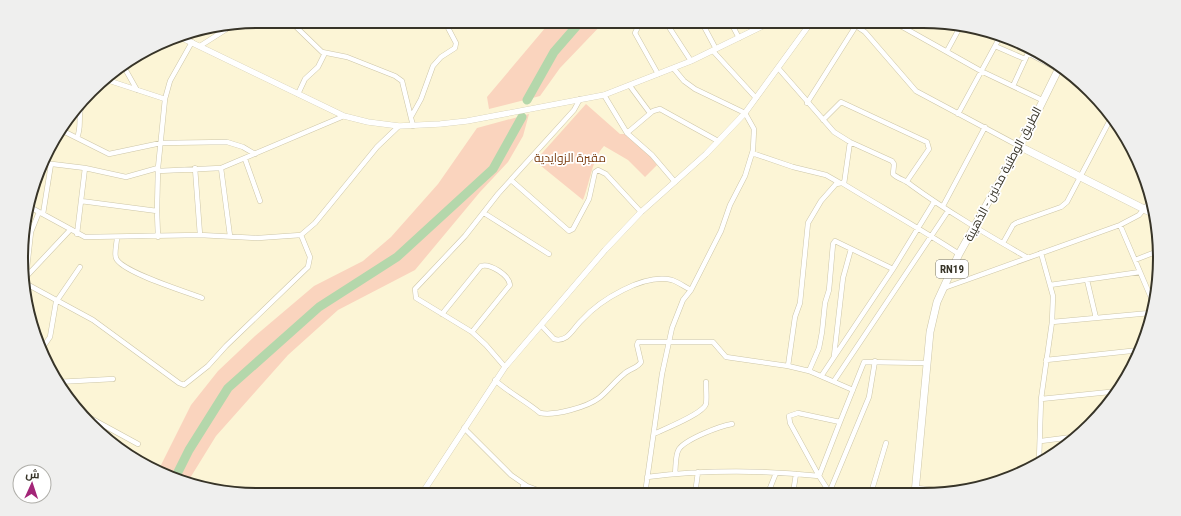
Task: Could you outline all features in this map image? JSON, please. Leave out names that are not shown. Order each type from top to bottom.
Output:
[{"type":"main road","name":"الطريق الوطنية مدنين - الذهيبة","points":[[915,488],[927,363],[934,316],[942,289],[959,254],[1019,146],[1056,71]]},
{"type":"main road","points":[[1019,146],[1148,212]]},
{"type":"street","points":[[298,28],[325,53],[347,57],[399,78],[404,85],[413,126]]},
{"type":"street","points":[[411,117],[421,99],[432,66],[441,57],[455,48],[456,43],[450,28]]},
{"type":"street","points":[[638,28],[635,33],[658,74]]},
{"type":"street","points":[[670,28],[691,61]]},
{"type":"street","points":[[704,28],[715,50],[756,98]]},
{"type":"street","points":[[734,28],[739,38]]},
{"type":"street","points":[[186,39],[344,116],[368,122],[399,126],[413,126],[467,121],[604,95],[674,69],[758,28]]},
{"type":"street","points":[[425,488],[505,367],[605,250],[641,212],[718,141],[745,112],[779,69],[807,28]]},
{"type":"street","points":[[807,103],[855,28]]},
{"type":"street","points":[[859,28],[865,32],[916,91],[1019,146]]},
{"type":"street","points":[[904,28],[981,71],[1042,100]]},
{"type":"street","points":[[200,46],[224,30]]},
{"type":"street","points":[[947,51],[958,31]]},
{"type":"street","points":[[958,114],[998,40]]},
{"type":"street","points":[[158,237],[158,170],[165,99],[170,81],[192,42]]},
{"type":"street","points":[[995,46],[1025,59]]},
{"type":"street","points":[[298,94],[304,79],[318,67],[325,53]]},
{"type":"street","points":[[1013,86],[1028,54]]},
{"type":"street","points":[[646,488],[668,342],[683,300],[690,290],[721,231],[730,205],[745,176],[752,153],[754,129],[745,112],[695,89],[684,81],[674,69]]},
{"type":"street","points":[[779,69],[807,103],[834,132],[850,142],[892,161],[894,164],[893,174],[907,181],[948,211],[1028,258]]},
{"type":"street","points":[[126,70],[137,90]]},
{"type":"street","points":[[111,81],[165,99]]},
{"type":"street","points":[[630,86],[650,113]]},
{"type":"street","points":[[604,95],[628,133],[652,155],[674,182]]},
{"type":"street","points":[[505,367],[486,345],[472,332],[416,298],[415,289],[447,256],[511,180],[574,110],[580,99]]},
{"type":"street","points":[[823,120],[841,102],[927,142],[930,149],[907,181]]},
{"type":"street","points":[[628,133],[650,113],[657,109],[664,111],[718,141]]},
{"type":"street","points":[[77,138],[81,129],[80,112]]},
{"type":"street","points":[[28,253],[31,232],[41,213],[51,164],[85,168],[129,177],[145,171],[221,168],[344,116]]},
{"type":"street","points":[[1003,244],[1013,225],[1016,223],[1065,205],[1109,123]]},
{"type":"street","points":[[33,209],[85,237],[158,237],[200,235],[258,238],[300,235],[315,223],[377,147],[399,126]]},
{"type":"street","points":[[942,206],[985,128]]},
{"type":"street","points":[[65,133],[113,154],[161,143],[227,142],[243,147],[255,154]]},
{"type":"street","points":[[842,183],[850,142]]},
{"type":"street","points":[[752,153],[793,167],[826,175],[842,183],[876,205],[933,236],[959,254]]},
{"type":"street","points":[[245,159],[260,201]]},
{"type":"street","points":[[77,234],[85,168]]},
{"type":"street","points":[[195,168],[200,235]]},
{"type":"street","points":[[221,168],[230,236]]},
{"type":"street","points":[[511,180],[569,231],[573,229],[588,199],[595,172],[598,170],[606,174],[641,212]]},
{"type":"street","points":[[788,366],[802,284],[808,223],[821,201],[836,184],[842,183]]},
{"type":"street","points":[[81,201],[157,212]]},
{"type":"street","points":[[822,375],[893,269],[934,202]]},
{"type":"street","points":[[834,381],[933,236],[948,211]]},
{"type":"street","points":[[942,289],[1120,225],[1148,212]]},
{"type":"street","points":[[484,213],[549,254]]},
{"type":"street","points":[[1120,225],[1140,272],[1151,291]]},
{"type":"street","points":[[28,275],[70,230]]},
{"type":"street","points":[[29,283],[57,301],[103,326],[178,383],[184,385],[204,370],[226,346],[308,267],[310,257],[300,235]]},
{"type":"street","points":[[117,237],[115,257],[119,263],[128,269],[153,280],[202,298]]},
{"type":"street","points":[[809,371],[819,348],[825,303],[829,290],[831,247],[835,242],[893,269]]},
{"type":"street","points":[[833,357],[843,278],[851,249]]},
{"type":"street","points":[[1039,456],[1041,399],[1052,322],[1053,296],[1041,253]]},
{"type":"street","points":[[1135,260],[1153,253]]},
{"type":"street","points":[[442,314],[481,266],[489,266],[508,279],[510,285],[472,332]]},
{"type":"street","points":[[45,344],[50,337],[57,301],[80,267]]},
{"type":"street","points":[[1050,285],[1140,272]]},
{"type":"street","points":[[541,325],[554,340],[562,341],[588,314],[638,282],[671,280],[690,290]]},
{"type":"street","points":[[1087,280],[1096,318]]},
{"type":"street","points":[[1052,322],[1146,313]]},
{"type":"street","points":[[495,380],[510,394],[528,402],[540,413],[555,413],[573,409],[599,397],[622,375],[641,363],[637,345],[638,342],[713,342],[726,357],[788,366],[809,371],[822,375],[853,390]]},
{"type":"street","points":[[1046,360],[1133,351]]},
{"type":"street","points":[[819,476],[862,365],[867,361],[927,363]]},
{"type":"street","points":[[830,488],[869,398],[875,362]]},
{"type":"street","points":[[64,382],[113,379]]},
{"type":"street","points":[[654,434],[695,414],[704,407],[706,382]]},
{"type":"street","points":[[1041,399],[1110,392]]},
{"type":"street","points":[[826,488],[790,423],[790,416],[798,413],[840,422]]},
{"type":"street","points":[[94,420],[138,444]]},
{"type":"street","points":[[675,474],[677,454],[681,447],[714,429],[732,424]]},
{"type":"street","points":[[464,428],[500,466],[524,484],[534,488]]},
{"type":"street","points":[[1040,441],[1066,438]]},
{"type":"street","points":[[872,488],[886,443]]},
{"type":"street","points":[[647,477],[698,472],[776,473],[819,476]]},
{"type":"street","points":[[696,488],[698,472]]},
{"type":"street","points":[[770,488],[776,473]]},
{"type":"street","points":[[794,488],[796,474]]},
{"type":"street","points":[[522,488],[524,484]]},
{"type":"green space","points":[[545,28],[598,28],[560,68],[540,96],[489,109],[487,97]]},
{"type":"green space","name":"مقبرة الزوايدية","points":[[586,104],[620,134],[627,134],[646,151],[657,165],[645,177],[628,160],[604,146],[594,164],[583,200],[535,161]]},
{"type":"green space","points":[[529,114],[523,136],[508,162],[480,192],[415,270],[338,310],[288,355],[216,436],[190,478],[161,466],[191,405],[218,371],[255,336],[314,286],[363,261],[391,237],[438,184],[477,128]]},
{"type":"waterway","points":[[527,100],[554,52],[575,28]]},
{"type":"waterway","points":[[177,473],[189,450],[228,388],[319,307],[397,257],[493,169],[522,117]]}]
